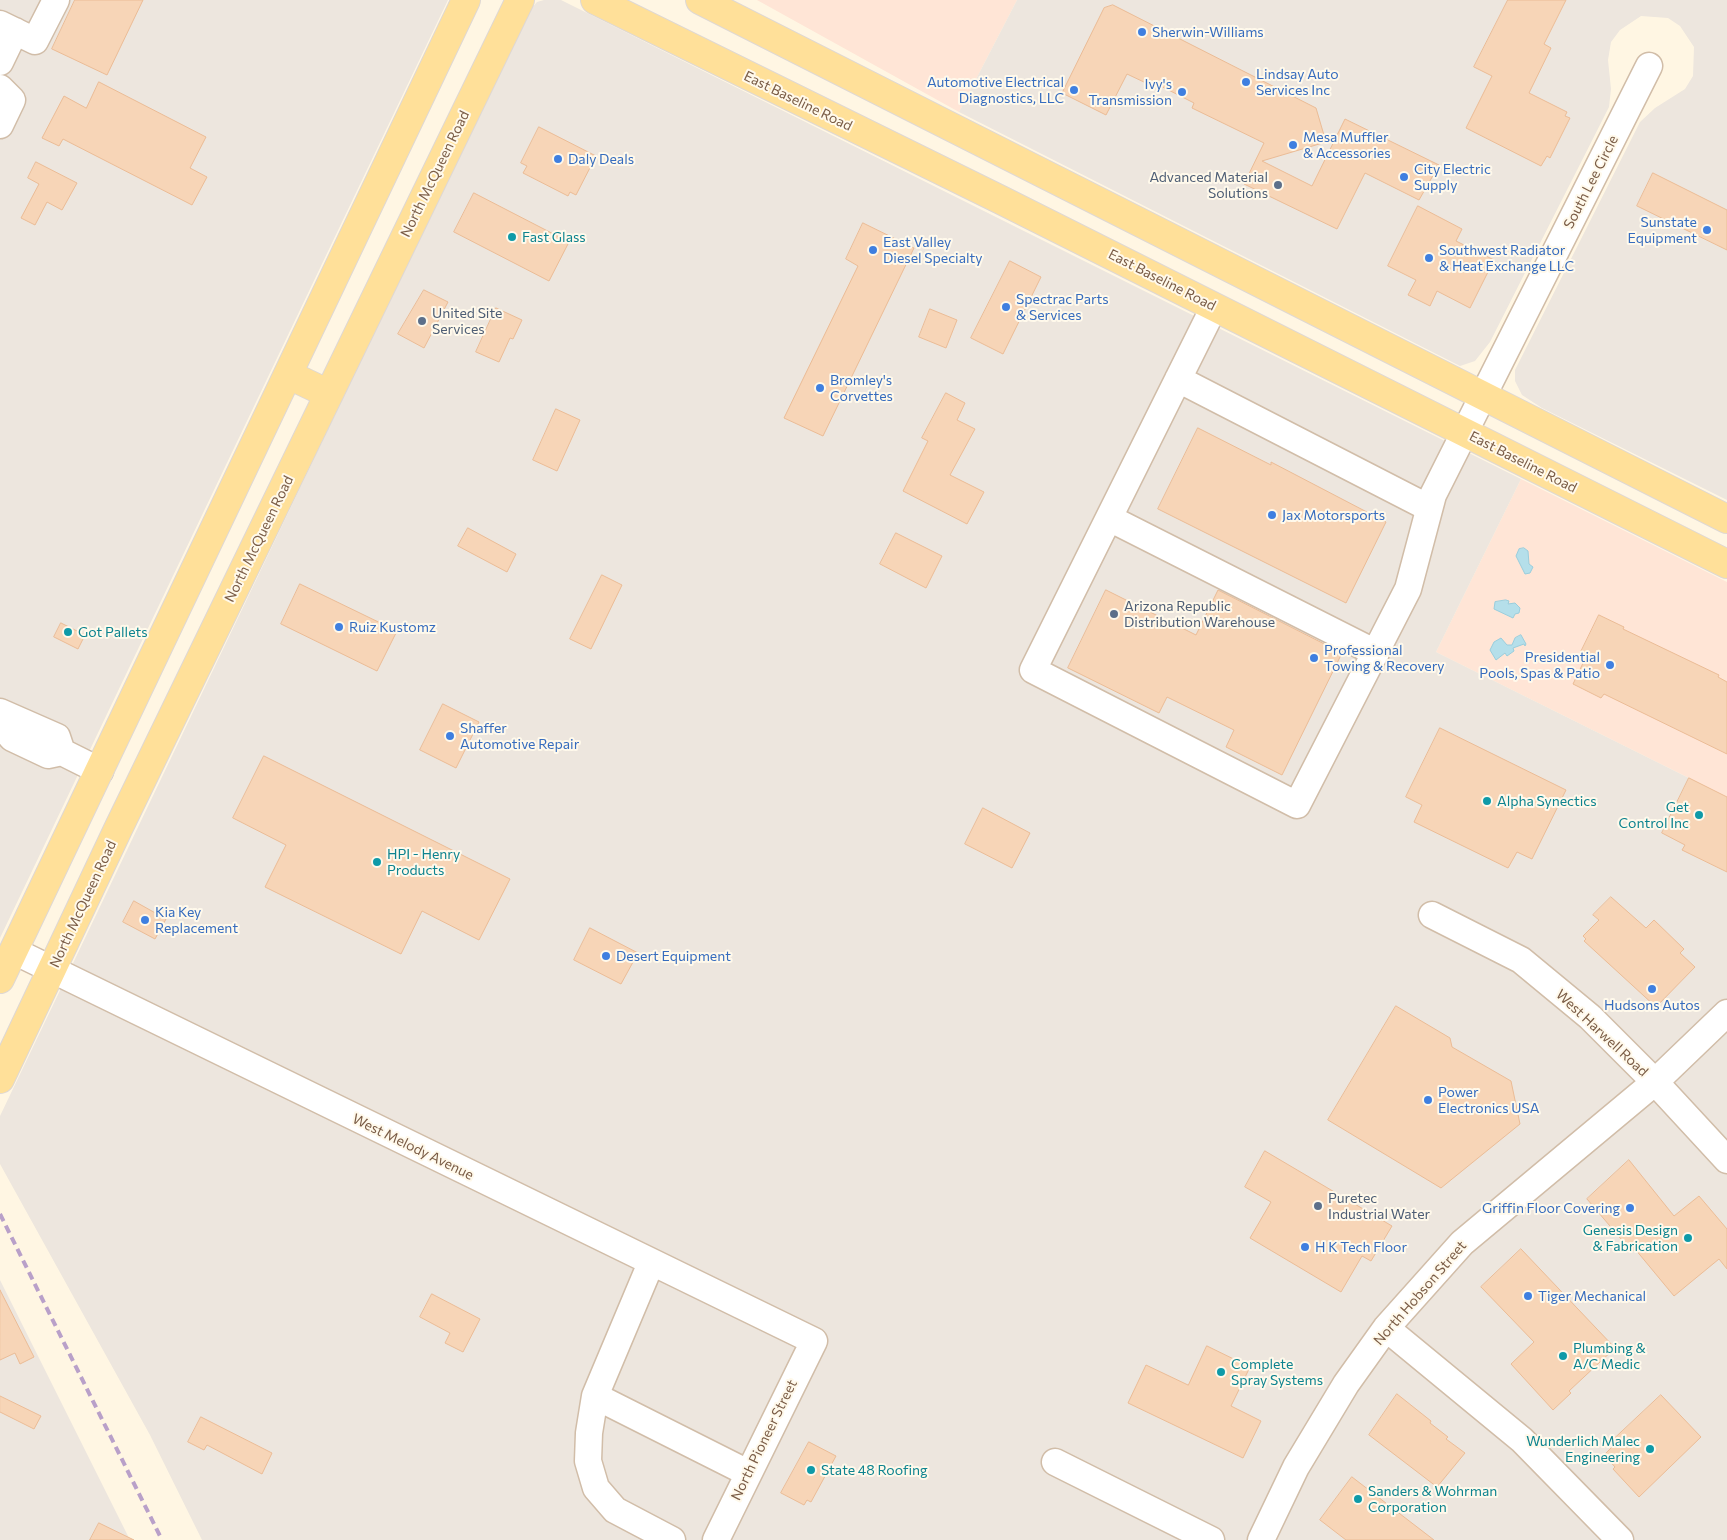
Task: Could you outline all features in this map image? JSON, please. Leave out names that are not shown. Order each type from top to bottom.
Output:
[{"type":"main road","points":[[0,979],[10,943],[100,771],[466,0]]},
{"type":"main road","name":"North McQueen Road","points":[[0,1079],[520,0]]},
{"type":"main road","name":"East Baseline Road","points":[[595,0],[1214,306],[1727,564]]},
{"type":"main road","points":[[700,0],[1020,164],[1727,519]]},
{"type":"main road","points":[[1001,200],[1020,164]]},
{"type":"main road","points":[[289,375],[329,394]]},
{"type":"street","points":[[0,62],[7,28],[35,41],[56,0]]},
{"type":"street","name":"South Lee Circle","points":[[1109,518],[1033,670],[1297,805],[1408,590],[1429,508],[1464,432],[1649,66]]},
{"type":"street","points":[[0,88],[12,100],[0,125]]},
{"type":"street","points":[[1214,306],[1109,518],[1376,653]]},
{"type":"street","points":[[1178,379],[1429,508]]},
{"type":"street","points":[[0,712],[57,737],[62,752]]},
{"type":"street","points":[[0,723],[12,738],[48,755],[62,752],[100,771]]},
{"type":"street","name":"West Harwell Road","points":[[1432,915],[1521,960],[1590,1017],[1655,1082],[1727,1160]]},
{"type":"street","name":"West Melody Avenue","points":[[10,943],[51,971],[814,1341]]},
{"type":"street","name":"North Hobson Street","points":[[1260,1540],[1296,1467],[1346,1384],[1386,1328],[1462,1243],[1655,1082],[1727,1013]]},
{"type":"street","points":[[651,1263],[595,1396],[588,1433],[588,1461],[596,1488],[615,1510],[672,1540]]},
{"type":"street","points":[[1386,1328],[1522,1440],[1620,1540]]},
{"type":"street","name":"North Pioneer Street","points":[[716,1540],[814,1341]]},
{"type":"street","points":[[595,1396],[748,1473]]},
{"type":"street","points":[[1055,1462],[1211,1540]]},
{"type":"shaded area","points":[[0,0],[448,0],[0,938]]},
{"type":"shaded area","points":[[561,0],[1521,479],[1436,652],[1727,797],[1727,1540],[202,1540],[150,1435],[0,1164],[0,1116],[526,15],[537,2]]},
{"type":"shaded area","points":[[757,0],[1017,0],[959,112]]},
{"type":"shaded area","points":[[1017,0],[1727,0],[1727,500],[1542,408],[1522,395],[1515,381],[1515,370],[1640,122],[1655,108],[1685,89],[1693,76],[1694,47],[1680,26],[1668,18],[1641,16],[1620,30],[1611,42],[1608,60],[1611,89],[1609,107],[1490,342],[1475,361],[1460,366],[959,112]]},
{"type":"shaded area","points":[[1521,479],[1727,582],[1727,797],[1436,652]]},
{"type":"shaded area","points":[[0,1280],[130,1540],[0,1540]]},
{"type":"water","points":[[1524,548],[1528,551],[1529,564],[1533,567],[1530,573],[1525,574],[1516,556],[1519,549]]},
{"type":"water","points":[[1509,601],[1508,604],[1515,603],[1520,608],[1519,613],[1515,614],[1513,618],[1494,609],[1495,602]]},
{"type":"water","points":[[1521,635],[1526,644],[1525,646],[1524,644],[1513,648],[1514,651],[1507,656],[1505,653],[1496,660],[1490,650],[1494,642],[1501,638],[1507,645],[1512,645],[1515,638]]},
{"type":"building","points":[[75,0],[143,0],[107,75],[52,49]]},
{"type":"building","points":[[1508,0],[1566,0],[1544,44],[1551,48],[1529,93],[1567,112],[1565,116],[1570,118],[1550,158],[1547,156],[1541,166],[1466,128],[1492,76],[1474,67]]},
{"type":"building","points":[[1113,5],[1316,108],[1326,142],[1262,161],[1312,186],[1345,119],[1439,165],[1419,200],[1365,173],[1337,229],[1244,184],[1264,143],[1192,108],[1194,103],[1147,79],[1146,83],[1127,74],[1106,115],[1062,93],[1104,8]]},
{"type":"building","points":[[99,82],[206,137],[190,168],[207,177],[192,205],[63,139],[59,146],[42,138],[64,96],[86,108]]},
{"type":"building","name":"Daly Deals","points":[[539,127],[596,156],[576,195],[570,192],[568,196],[523,173],[527,166],[521,163]]},
{"type":"building","points":[[36,162],[77,183],[62,210],[47,202],[35,225],[21,218],[39,184],[28,178]]},
{"type":"building","name":"Sunstate Equipment","points":[[1653,173],[1727,210],[1727,250],[1637,206]]},
{"type":"building","name":"Fast Glass","points":[[474,193],[569,242],[549,281],[454,232]]},
{"type":"building","name":"Southwest Radiator & Heat Exchange LLC","points":[[1418,206],[1462,229],[1456,241],[1494,260],[1470,308],[1437,291],[1430,306],[1408,295],[1416,280],[1388,266]]},
{"type":"building","points":[[863,223],[914,248],[823,436],[784,418],[858,266],[846,259]]},
{"type":"building","name":"Spectrac Parts & Services","points":[[1010,261],[1041,277],[1003,354],[971,338]]},
{"type":"building","name":"United Site Services","points":[[424,290],[448,302],[424,348],[398,334]]},
{"type":"building","points":[[496,308],[522,320],[513,339],[510,338],[499,362],[476,352]]},
{"type":"building","points":[[930,309],[957,320],[946,348],[919,337]]},
{"type":"building","points":[[946,393],[965,403],[957,420],[975,429],[950,475],[984,492],[967,524],[903,491],[928,441],[922,438]]},
{"type":"building","points":[[556,409],[580,420],[557,471],[533,460]]},
{"type":"building","name":"Jax Motorsports","points":[[1198,428],[1271,465],[1271,462],[1386,522],[1346,603],[1158,509]]},
{"type":"building","points":[[468,528],[516,554],[507,572],[458,546]]},
{"type":"building","points":[[896,533],[942,556],[926,588],[880,564]]},
{"type":"building","points":[[602,575],[622,585],[591,649],[570,639]]},
{"type":"building","name":"Ruiz Kustomz","points":[[300,584],[397,631],[377,671],[281,624]]},
{"type":"building","points":[[1106,590],[1196,635],[1218,590],[1342,653],[1282,775],[1226,747],[1234,730],[1167,697],[1159,713],[1068,668]]},
{"type":"building","points":[[1599,615],[1624,627],[1623,629],[1719,675],[1718,677],[1727,682],[1727,754],[1604,694],[1601,698],[1573,684],[1584,661],[1578,658]]},
{"type":"building","name":"Got Pallets","points":[[61,623],[85,635],[78,649],[54,637]]},
{"type":"building","name":"Shaffer Automotive Repair","points":[[443,704],[479,722],[456,768],[420,750]]},
{"type":"building","name":"Alpha Synectics","points":[[1440,728],[1566,790],[1532,859],[1517,852],[1508,868],[1414,822],[1422,805],[1406,797]]},
{"type":"building","name":"HPI - Henry Products","points":[[264,756],[510,879],[479,940],[422,911],[401,954],[265,887],[286,845],[233,818]]},
{"type":"building","name":"Get Control Inc","points":[[1689,778],[1727,797],[1727,872],[1682,850],[1685,845],[1662,833]]},
{"type":"building","points":[[983,808],[1030,833],[1012,868],[965,844]]},
{"type":"building","points":[[1611,897],[1646,928],[1654,920],[1684,949],[1680,953],[1695,967],[1656,1007],[1584,941],[1586,939],[1583,936],[1599,920],[1593,915]]},
{"type":"building","name":"Kia Key Replacement","points":[[134,901],[166,919],[155,939],[123,922]]},
{"type":"building","name":"Desert Equipment","points":[[590,928],[638,953],[621,984],[574,960]]},
{"type":"building","name":"Power Electronics USA","points":[[1396,1006],[1450,1038],[1452,1047],[1511,1081],[1520,1124],[1441,1188],[1328,1120]]},
{"type":"building","points":[[1265,1151],[1392,1226],[1371,1261],[1362,1256],[1341,1292],[1250,1238],[1271,1202],[1245,1187]]},
{"type":"building","points":[[1629,1160],[1674,1216],[1699,1196],[1727,1229],[1727,1269],[1719,1259],[1674,1296],[1635,1249],[1632,1252],[1587,1199]]},
{"type":"building","points":[[1521,1249],[1615,1348],[1569,1391],[1571,1393],[1553,1410],[1511,1364],[1534,1342],[1481,1287]]},
{"type":"building","points":[[0,1290],[34,1357],[20,1364],[15,1353],[0,1360]]},
{"type":"building","points":[[432,1294],[480,1319],[463,1352],[445,1343],[450,1333],[420,1317]]},
{"type":"building","points":[[1207,1346],[1250,1367],[1231,1406],[1261,1421],[1243,1458],[1128,1403],[1146,1365],[1188,1385]]},
{"type":"building","points":[[1397,1394],[1431,1421],[1430,1423],[1448,1437],[1446,1439],[1465,1453],[1437,1487],[1369,1435]]},
{"type":"building","name":"Wunderlich Malec Engineering","points":[[1661,1395],[1701,1437],[1639,1497],[1613,1469],[1615,1467],[1604,1455],[1616,1443],[1613,1440]]},
{"type":"building","points":[[0,1396],[41,1416],[34,1429],[0,1412]]},
{"type":"building","points":[[201,1417],[272,1453],[262,1474],[207,1445],[204,1450],[188,1442]]},
{"type":"building","name":"State 48 Roofing","points":[[809,1442],[836,1456],[811,1502],[807,1500],[804,1505],[781,1493]]},
{"type":"building","name":"Sanders & Wohrman Corporation","points":[[1352,1477],[1434,1540],[1346,1540],[1320,1520]]},
{"type":"building","points":[[99,1523],[134,1540],[90,1540]]},
{"type":"railway","points":[[0,1214],[162,1540]]},
{"type":"place","name":"Sherwin-Williams","points":[[1142,32]]},
{"type":"place","name":"Lindsay Auto Services Inc","points":[[1246,82]]},
{"type":"place","name":"Automotive Electrical Diagnostics, LLC","points":[[1074,90]]},
{"type":"place","name":"Ivy's Transmission","points":[[1182,92]]},
{"type":"place","name":"Mesa Muffler & Accessories","points":[[1293,145]]},
{"type":"place","name":"Daly Deals","points":[[558,159]]},
{"type":"place","name":"City Electric Supply","points":[[1404,177]]},
{"type":"place","name":"Advanced Material Solutions","points":[[1278,185]]},
{"type":"place","name":"Sunstate Equipment","points":[[1707,230]]},
{"type":"place","name":"Fast Glass","points":[[512,237]]},
{"type":"place","name":"East Valley Diesel Specialty","points":[[873,250]]},
{"type":"place","name":"Southwest Radiator & Heat Exchange LLC","points":[[1429,258]]},
{"type":"place","name":"Spectrac Parts & Services","points":[[1006,307]]},
{"type":"place","name":"United Site Services","points":[[422,321]]},
{"type":"place","name":"Bromley's Corvettes","points":[[820,388]]},
{"type":"place","name":"Jax Motorsports","points":[[1272,515]]},
{"type":"place","name":"Arizona Republic Distribution Warehouse","points":[[1114,614]]},
{"type":"place","name":"Ruiz Kustomz","points":[[339,627]]},
{"type":"place","name":"Got Pallets","points":[[68,632]]},
{"type":"place","name":"Professional Towing & Recovery","points":[[1314,658]]},
{"type":"place","name":"Presidential Pools, Spas & Patio","points":[[1610,665]]},
{"type":"place","name":"Shaffer Automotive Repair","points":[[450,736]]},
{"type":"place","name":"Alpha Synectics","points":[[1487,801]]},
{"type":"place","name":"Get Control Inc","points":[[1699,815]]},
{"type":"place","name":"HPI - Henry Products","points":[[377,862]]},
{"type":"place","name":"Kia Key Replacement","points":[[145,920]]},
{"type":"place","name":"Desert Equipment","points":[[606,956]]},
{"type":"place","name":"Hudsons Autos","points":[[1652,989]]},
{"type":"place","name":"Power Electronics USA","points":[[1428,1100]]},
{"type":"place","name":"Puretec Industrial Water","points":[[1318,1206]]},
{"type":"place","name":"Griffin Floor Covering","points":[[1630,1208]]},
{"type":"place","name":"Genesis Design & Fabrication","points":[[1688,1238]]},
{"type":"place","name":"H K Tech Floor","points":[[1305,1247]]},
{"type":"place","name":"Tiger Mechanical","points":[[1528,1296]]},
{"type":"place","name":"Plumbing & A/C Medic","points":[[1563,1356]]},
{"type":"place","name":"Complete Spray Systems","points":[[1221,1372]]},
{"type":"place","name":"Wunderlich Malec Engineering","points":[[1650,1449]]},
{"type":"place","name":"State 48 Roofing","points":[[811,1470]]},
{"type":"place","name":"Sanders & Wohrman Corporation","points":[[1358,1499]]}]
